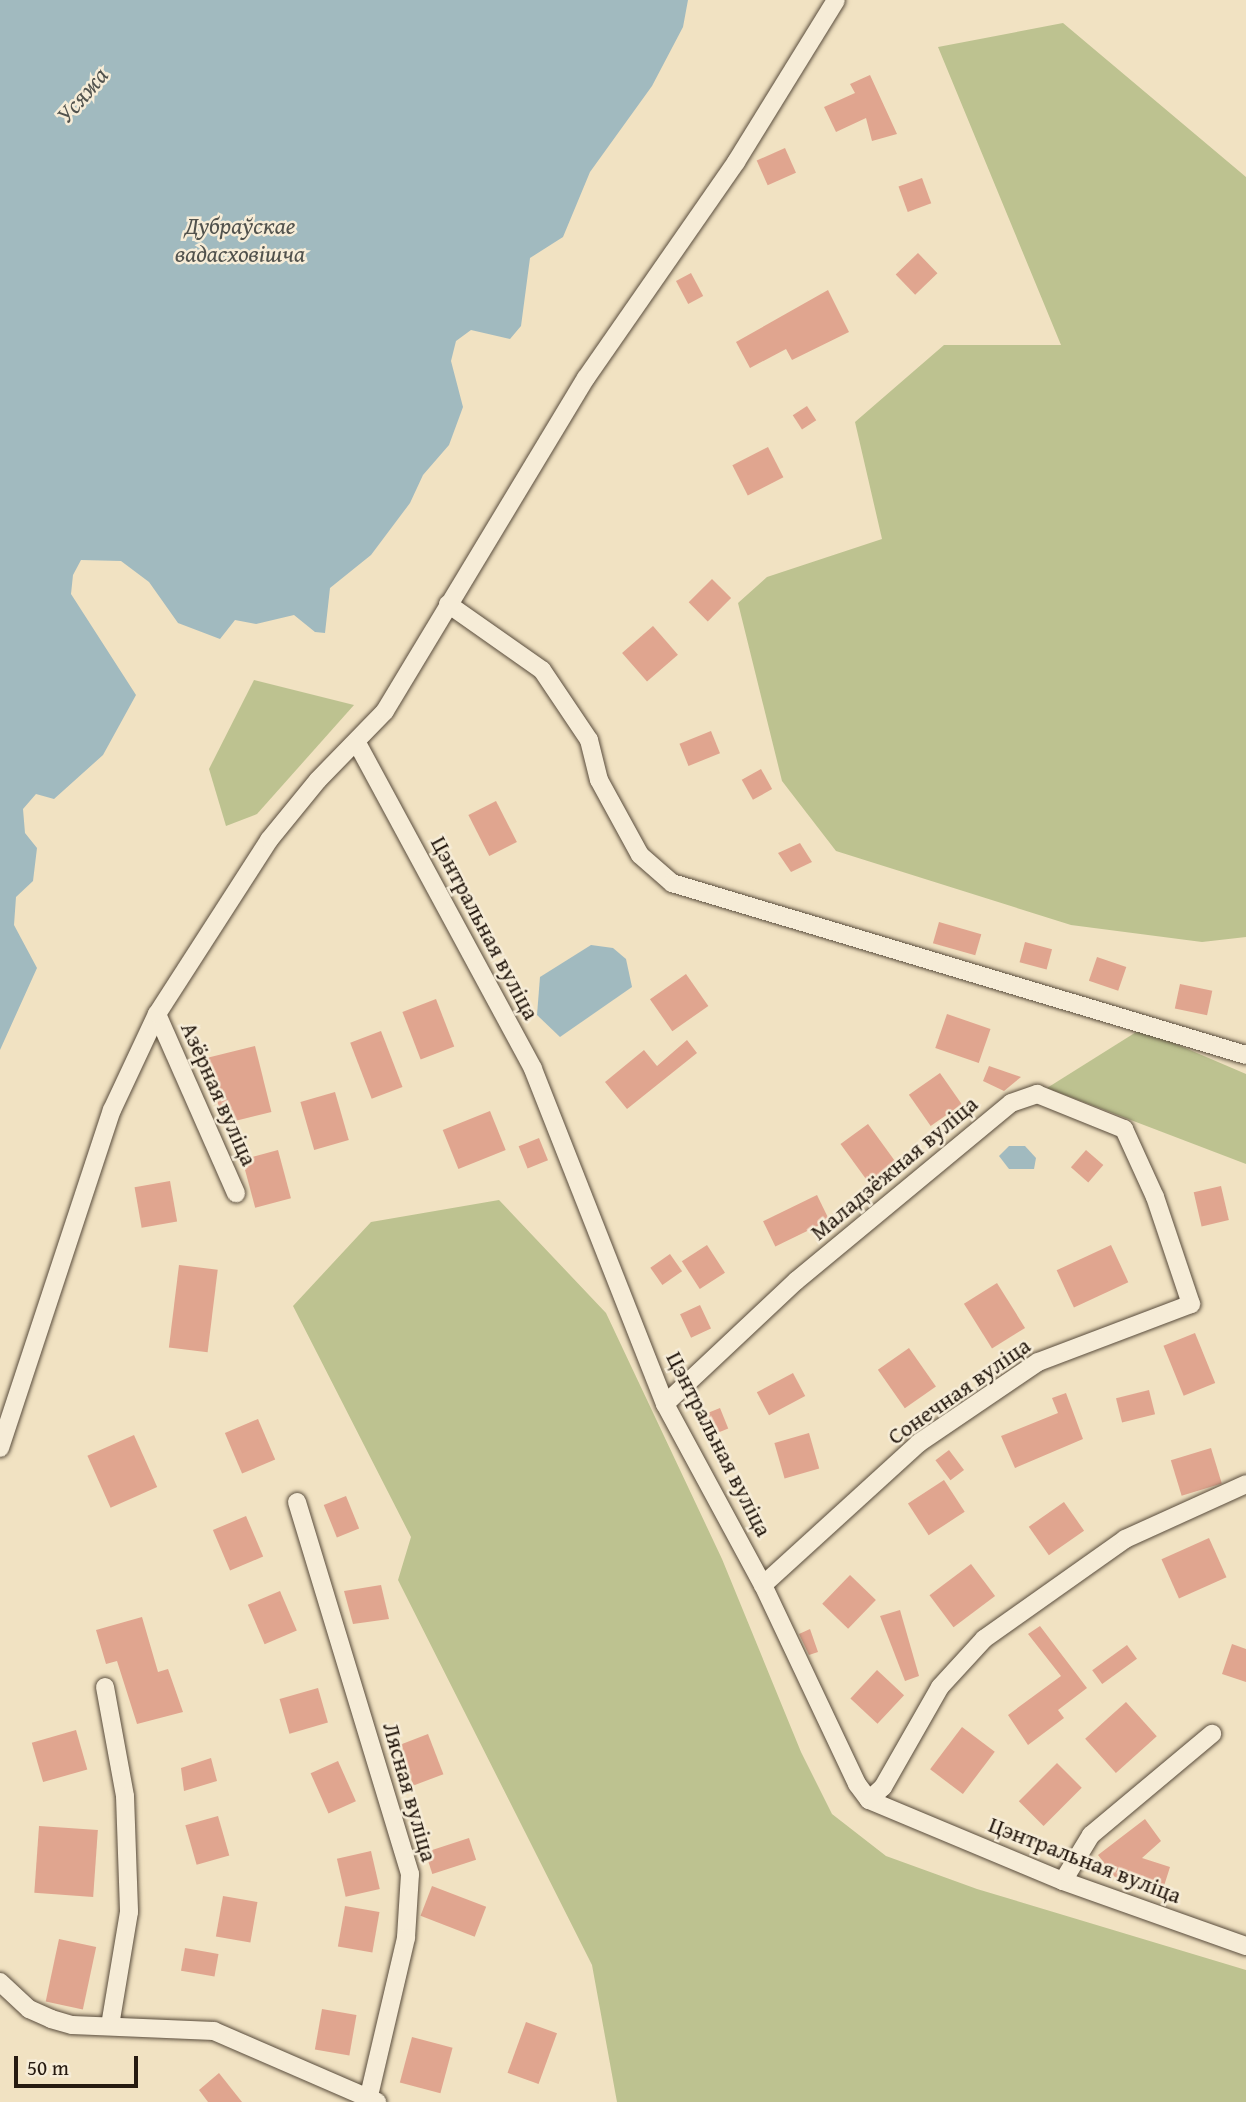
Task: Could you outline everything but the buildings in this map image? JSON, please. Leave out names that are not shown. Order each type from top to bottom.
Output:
[{"type":"street","points":[[0,1448],[112,1110],[156,1014],[269,840],[318,780],[357,743],[410,674],[448,604],[586,378],[736,162],[836,0]]},
{"type":"street","points":[[448,604],[542,670],[589,740],[599,780],[639,855],[672,883],[1127,1016],[1246,1055]]},
{"type":"street","name":"Цэнтральная вуліца","points":[[357,743],[533,1069],[665,1404],[763,1585],[857,1784],[869,1800],[1063,1881],[1246,1946]]},
{"type":"street","name":"Азёрная вуліца","points":[[156,1014],[236,1193]]},
{"type":"street","name":"Маладзёжная вуліца","points":[[665,1404],[796,1281],[1012,1103],[1037,1094],[1124,1129],[1155,1197]]},
{"type":"street","name":"Сонечная вуліца","points":[[763,1585],[919,1443],[1038,1362],[1191,1304],[1155,1197]]},
{"type":"street","points":[[869,1800],[883,1787],[940,1688],[984,1639],[1125,1539],[1246,1484]]},
{"type":"street","name":"Лясная вуліца","points":[[297,1502],[410,1874],[406,1938],[373,2101]]},
{"type":"street","points":[[105,1687],[125,1796],[129,1912],[110,2025]]},
{"type":"street","points":[[1063,1881],[1091,1835],[1212,1734]]},
{"type":"street","points":[[0,1982],[29,2009],[51,2019],[72,2025],[214,2031],[373,2101]]},
{"type":"green space","points":[[1063,23],[1246,177],[1246,937],[1202,942],[1071,925],[836,851],[782,781],[738,603],[767,577],[882,539],[855,422],[944,345],[1061,345],[938,47]]},
{"type":"green space","points":[[254,680],[354,705],[257,814],[226,826],[209,769]]},
{"type":"green space","points":[[1141,1029],[1246,1074],[1246,1164],[1047,1088]]},
{"type":"green space","points":[[499,1200],[606,1313],[722,1559],[801,1752],[832,1814],[886,1856],[977,1889],[1246,1970],[1246,2102],[617,2102],[592,1965],[398,1580],[411,1537],[293,1306],[371,1222]]},
{"type":"water","name":"Дубраўскае вадасховішча","points":[[0,0],[688,0],[683,27],[652,86],[590,172],[563,237],[530,258],[521,326],[510,339],[471,330],[456,341],[451,361],[463,407],[449,445],[423,475],[410,503],[371,555],[330,588],[325,633],[315,632],[294,615],[256,624],[235,620],[220,639],[178,623],[149,582],[121,561],[81,560],[73,575],[71,594],[136,695],[103,755],[54,799],[36,794],[23,809],[25,833],[37,848],[33,881],[16,897],[14,925],[37,968],[0,1050]]},
{"type":"water","points":[[591,945],[613,948],[626,959],[632,987],[560,1037],[537,1015],[540,977]]},
{"type":"water","points":[[1009,1146],[1025,1146],[1036,1158],[1034,1169],[1009,1169],[999,1156]]},
{"type":"water label","name":"Усяжа","points":[[82,95]]}]
